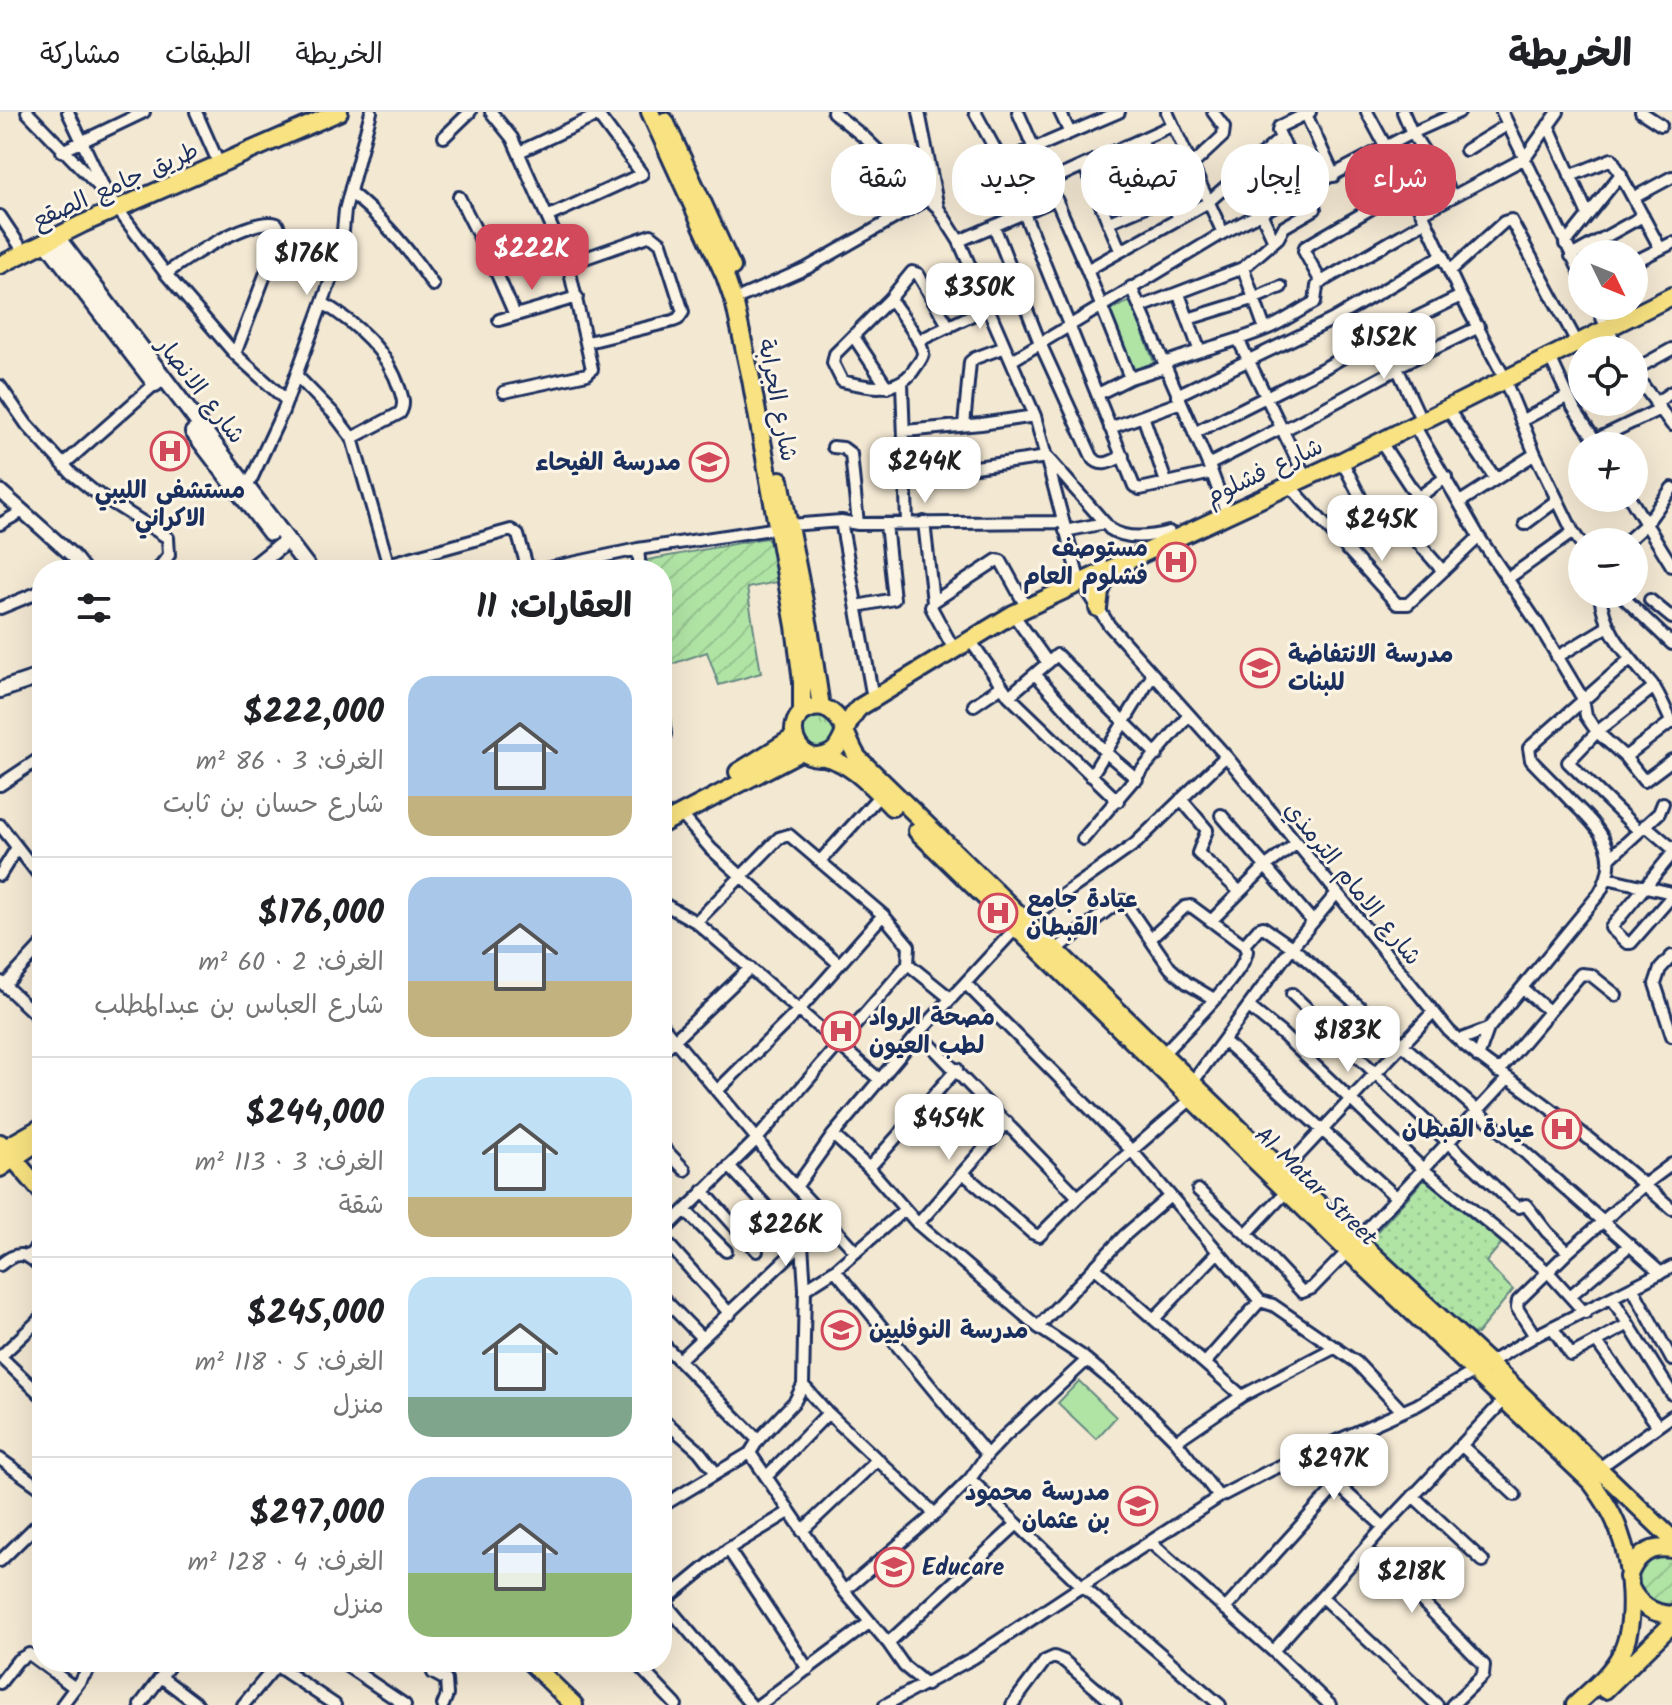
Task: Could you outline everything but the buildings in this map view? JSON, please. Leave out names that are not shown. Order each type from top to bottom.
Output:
[{"type":"main road","name":"طريق جامع الصقع","points":[[0,265],[112,203],[219,164],[314,116],[339,112]]},
{"type":"main road","name":"شارع الجرابة","points":[[650,112],[731,291],[824,708]]},
{"type":"main road","name":"شارع الجرابة","points":[[661,112],[718,232],[743,296],[766,439]]},
{"type":"main road","name":"شارع الانصار","points":[[51,239],[155,384],[248,486],[303,560]]},
{"type":"main road","name":"شارع الانصار","points":[[51,239],[201,434],[290,560]]},
{"type":"main road","name":"شارع فشلوم","points":[[1648,298],[1672,286]]},
{"type":"main road","name":"شارع فشلوم","points":[[1648,304],[1672,296]]},
{"type":"main road","name":"شارع فشلوم","points":[[1018,608],[1169,532],[1290,486],[1342,461],[1416,419],[1447,408],[1599,320]]},
{"type":"main road","name":"شارع فشلوم","points":[[876,693],[970,640],[1056,585],[1109,570],[1302,470],[1416,419],[1503,375],[1550,357],[1599,320]]},
{"type":"main road","name":"شارع الجرابة","points":[[784,527],[799,651],[802,713]]},
{"type":"main road","points":[[262,560],[280,546]]},
{"type":"main road","points":[[1098,608],[1100,592],[1109,570]]},
{"type":"main road","points":[[876,693],[852,715],[840,744],[824,757],[809,755],[798,744],[794,728],[802,713],[842,708],[876,693],[951,644],[1018,608]]},
{"type":"main road","points":[[0,690],[32,679]]},
{"type":"main road","points":[[824,708],[839,718],[850,747],[858,758],[1021,925],[1056,950],[1163,1054],[1195,1091]]},
{"type":"main road","points":[[672,809],[798,744]]},
{"type":"main road","points":[[672,819],[798,744]]},
{"type":"main road","name":"Al Matar Street","points":[[824,757],[852,769],[1021,925],[1195,1091],[1282,1181],[1482,1367],[1505,1399],[1591,1482],[1621,1534],[1628,1579],[1630,1628],[1623,1652],[1575,1705]]},
{"type":"main road","points":[[3,1154],[32,1134]]},
{"type":"main road","points":[[3,1154],[32,1143]]},
{"type":"main road","points":[[3,1154],[32,1182]]},
{"type":"main road","points":[[1482,1367],[1599,1468],[1672,1539]]},
{"type":"main road","points":[[1672,1549],[1648,1551],[1636,1560],[1628,1579],[1637,1600],[1643,1605],[1672,1615]]},
{"type":"main road","points":[[1590,1705],[1672,1624]]},
{"type":"main road","points":[[543,1672],[574,1705]]},
{"type":"street","points":[[27,112],[112,203],[166,274],[235,354],[287,401]]},
{"type":"street","points":[[68,112],[112,203]]},
{"type":"street","points":[[62,151],[144,112]]},
{"type":"street","points":[[196,112],[219,164]]},
{"type":"street","points":[[248,486],[287,401],[341,252],[342,222],[371,112]]},
{"type":"street","points":[[444,137],[470,112]]},
{"type":"street","points":[[491,112],[508,131],[519,152],[568,264],[592,369],[590,373],[504,392]]},
{"type":"street","points":[[833,112],[870,144]]},
{"type":"street","points":[[919,112],[925,144]]},
{"type":"street","points":[[975,112],[991,144]]},
{"type":"street","points":[[1018,112],[1032,144]]},
{"type":"street","points":[[1060,112],[1070,133]]},
{"type":"street","points":[[1167,112],[1181,144]]},
{"type":"street","points":[[1205,153],[1223,136],[1224,127],[1213,112]]},
{"type":"street","points":[[1367,112],[1383,144]]},
{"type":"street","points":[[1403,112],[1419,144]]},
{"type":"street","points":[[1502,112],[1568,250]]},
{"type":"street","points":[[1456,194],[1525,158],[1558,112]]},
{"type":"street","points":[[1641,112],[1661,125]]},
{"type":"street","points":[[1044,144],[1112,113]]},
{"type":"street","points":[[1284,144],[1279,127],[1307,113],[1334,176]]},
{"type":"street","points":[[519,152],[597,114],[642,174],[549,216]]},
{"type":"street","points":[[1392,144],[1451,114]]},
{"type":"street","points":[[1132,144],[1173,125]]},
{"type":"street","points":[[1466,150],[1507,125]]},
{"type":"street","points":[[1548,125],[1588,215]]},
{"type":"street","points":[[1087,270],[1207,203],[1281,138]]},
{"type":"street","points":[[1141,140],[1143,144]]},
{"type":"street","points":[[1570,176],[1610,158],[1660,248]]},
{"type":"street","points":[[1329,178],[1345,170]]},
{"type":"street","points":[[1565,244],[1621,174]]},
{"type":"street","points":[[1633,198],[1672,177]]},
{"type":"street","points":[[350,192],[400,239],[433,285]]},
{"type":"street","points":[[459,197],[515,315]]},
{"type":"street","points":[[936,198],[938,208]]},
{"type":"street","points":[[1205,198],[1223,233]]},
{"type":"street","name":"شارع الامام الترمذي","points":[[938,208],[959,241],[1035,416],[1080,579],[1098,608],[1152,676],[1226,756],[1432,1013],[1478,1057],[1541,1102],[1672,1209]]},
{"type":"street","points":[[0,216],[24,252]]},
{"type":"street","points":[[743,296],[807,268],[898,216]]},
{"type":"street","points":[[959,241],[1017,216]]},
{"type":"street","points":[[1025,216],[1067,326],[1136,488],[1210,469],[1479,327]]},
{"type":"street","points":[[1063,216],[1130,378]]},
{"type":"street","points":[[1106,216],[1120,250]]},
{"type":"street","points":[[1109,222],[1123,216]]},
{"type":"street","points":[[1011,361],[1255,216]]},
{"type":"street","points":[[1262,216],[1274,241]]},
{"type":"street","points":[[1141,307],[1243,268],[1274,241],[1284,227],[1303,216]]},
{"type":"street","points":[[1321,282],[1303,249],[1359,216]]},
{"type":"street","points":[[1600,240],[1643,216]]},
{"type":"street","points":[[1098,394],[1199,349],[1265,329],[1315,302],[1317,286],[1321,282],[1424,217],[1503,375],[1535,454],[1571,528]]},
{"type":"street","points":[[1451,270],[1504,222],[1511,220],[1573,335]]},
{"type":"street","points":[[166,274],[202,248],[258,225],[268,222],[277,224],[281,232],[235,354]]},
{"type":"street","points":[[994,226],[1040,343],[1094,460],[1105,464],[1123,456]]},
{"type":"street","points":[[568,264],[651,235],[661,243],[683,312],[673,321],[588,342]]},
{"type":"street","points":[[1648,254],[1672,243]]},
{"type":"street","points":[[1110,428],[1179,399],[1332,320],[1443,255]]},
{"type":"street","points":[[1243,268],[1265,329]]},
{"type":"street","points":[[890,299],[918,341],[923,355],[902,383],[887,387],[843,382],[833,363],[835,354],[890,299],[910,274],[916,272],[949,327]]},
{"type":"street","points":[[1131,287],[1226,511]]},
{"type":"street","points":[[1188,319],[1281,287]]},
{"type":"street","points":[[1179,294],[1199,349]]},
{"type":"street","points":[[1194,433],[1461,296]]},
{"type":"street","points":[[499,320],[577,297]]},
{"type":"street","points":[[323,303],[364,332],[384,356],[396,376],[403,400],[400,413],[352,438]]},
{"type":"street","points":[[918,341],[989,307]]},
{"type":"street","points":[[1382,335],[1416,419],[1446,477],[1479,537],[1583,699],[1586,716],[1597,732],[1625,757],[1644,781],[1672,760]]},
{"type":"street","points":[[854,337],[887,387]]},
{"type":"street","points":[[1238,339],[1302,470]]},
{"type":"street","points":[[964,425],[970,362],[1005,347]]},
{"type":"street","points":[[1648,364],[1672,349]]},
{"type":"street","points":[[1521,421],[1568,396],[1550,357]]},
{"type":"street","points":[[296,375],[333,413],[352,438],[387,560]]},
{"type":"street","points":[[902,383],[907,522]]},
{"type":"street","points":[[64,464],[155,384]]},
{"type":"street","points":[[0,386],[27,425],[92,490],[168,538],[169,555],[165,560]]},
{"type":"street","points":[[1648,392],[1672,425]]},
{"type":"street","points":[[1615,432],[1658,406],[1672,392]]},
{"type":"street","points":[[1447,408],[1495,478]]},
{"type":"street","points":[[905,431],[1035,416]]},
{"type":"street","points":[[1143,416],[1166,482]]},
{"type":"street","points":[[1380,441],[1418,498]]},
{"type":"street","points":[[833,447],[843,448],[851,454],[858,524]]},
{"type":"street","points":[[1460,502],[1535,454]]},
{"type":"street","points":[[904,477],[1047,457],[1110,529],[1124,536],[1155,536],[1169,532]]},
{"type":"street","points":[[1342,461],[1376,528]]},
{"type":"street","points":[[1347,550],[1446,477]]},
{"type":"street","points":[[1290,486],[1394,602],[1401,605],[1408,604],[1479,537]]},
{"type":"street","points":[[0,491],[71,560]]},
{"type":"street","points":[[1642,528],[1671,492]]},
{"type":"street","points":[[1525,524],[1557,500]]},
{"type":"street","points":[[0,524],[23,511]]},
{"type":"street","points":[[1639,512],[1672,566]]},
{"type":"street","points":[[1394,515],[1442,570]]},
{"type":"street","points":[[587,560],[638,549],[841,521],[858,524],[924,522],[1064,526],[1105,523]]},
{"type":"street","points":[[841,521],[876,693]]},
{"type":"street","points":[[924,522],[933,602],[931,607],[951,644]]},
{"type":"street","points":[[857,606],[894,599],[886,524]]},
{"type":"street","points":[[412,560],[511,530],[518,535],[525,560]]},
{"type":"street","points":[[1507,579],[1568,536]]},
{"type":"street","points":[[638,549],[639,560]]},
{"type":"street","points":[[933,602],[999,559],[1018,608],[1048,663]]},
{"type":"street","points":[[0,608],[32,595]]},
{"type":"street","points":[[1650,600],[1672,618]]},
{"type":"street","points":[[1601,608],[1607,627],[1629,660],[1654,687],[1672,722],[1625,757]]},
{"type":"street","points":[[1635,608],[1672,643]]},
{"type":"street","points":[[1557,657],[1607,627]]},
{"type":"street","points":[[970,640],[1009,696],[1118,801]]},
{"type":"street","points":[[1009,696],[1057,655],[1157,755]]},
{"type":"street","points":[[1478,1057],[1488,1029],[1599,894],[1607,878],[1609,859],[1604,837],[1596,825],[1528,757],[1531,745],[1629,660]]},
{"type":"street","points":[[1035,674],[1104,751],[1137,779]]},
{"type":"street","points":[[1091,776],[1152,676]]},
{"type":"street","points":[[974,705],[1002,686]]},
{"type":"street","points":[[1607,878],[1646,885],[1672,894],[1628,943],[1611,926],[1646,885],[1672,851],[1568,764],[1569,759],[1597,732],[1654,687]]},
{"type":"street","points":[[1083,839],[1189,715]]},
{"type":"street","points":[[796,1187],[833,1135],[919,1033],[1021,925],[1135,844],[1226,756]]},
{"type":"street","points":[[0,785],[32,764]]},
{"type":"street","points":[[821,860],[880,795]]},
{"type":"street","points":[[1181,799],[1207,830],[1198,853],[1239,891]]},
{"type":"street","points":[[1609,859],[1660,812],[1663,803]]},
{"type":"street","points":[[681,814],[709,847],[839,964]]},
{"type":"street","points":[[1221,815],[1313,922]]},
{"type":"street","points":[[0,825],[32,867]]},
{"type":"street","points":[[672,1223],[757,1139],[908,964],[909,946],[880,919],[872,905],[794,837],[784,835],[696,922]]},
{"type":"street","points":[[1211,921],[1266,866],[1296,844]]},
{"type":"street","points":[[0,875],[16,849]]},
{"type":"street","points":[[963,1173],[1036,1236],[1047,1231],[1078,1197],[1195,1091],[1224,1041],[1292,947],[1336,894]]},
{"type":"street","points":[[1056,950],[1122,900],[1128,903],[1178,976],[1214,999]]},
{"type":"street","points":[[1151,938],[1188,906],[1197,908],[1244,945],[1246,957],[1214,999],[1163,1054]]},
{"type":"street","points":[[672,909],[696,922],[880,1080]]},
{"type":"street","points":[[717,1091],[799,1010],[880,919]]},
{"type":"street","points":[[1244,945],[1263,927],[1292,947],[1661,1273]]},
{"type":"street","points":[[32,954],[2,983],[32,1011]]},
{"type":"street","points":[[1672,956],[1660,969],[1655,984],[1672,1036]]},
{"type":"street","points":[[908,964],[950,998]]},
{"type":"street","points":[[672,1043],[750,968]]},
{"type":"street","points":[[1198,1190],[1302,1292],[1312,1288],[1477,1111],[1549,1011],[1583,973],[1591,975],[1616,995]]},
{"type":"street","points":[[965,983],[1132,1151],[1260,1301],[1273,1305],[1336,1347],[1365,1370],[1402,1411]]},
{"type":"street","points":[[1523,989],[1549,1011]]},
{"type":"street","points":[[1292,994],[1513,1204],[1519,1207],[1526,1205],[1568,1252]]},
{"type":"street","points":[[1249,1007],[1281,1033],[1423,1169],[1548,1272],[1585,1313]]},
{"type":"street","points":[[1246,1234],[1323,1129],[1432,1013]]},
{"type":"street","points":[[1459,1040],[1488,1029]]},
{"type":"street","points":[[919,1033],[1078,1197]]},
{"type":"street","points":[[672,1037],[773,1162],[856,1252]]},
{"type":"street","points":[[1224,1041],[1397,1198]]},
{"type":"street","points":[[869,1168],[957,1069]]},
{"type":"street","points":[[918,1224],[1007,1122]]},
{"type":"street","points":[[833,1135],[869,1168],[903,1211],[1038,1327],[1087,1360],[1137,1402],[1176,1441],[1219,1497]]},
{"type":"street","points":[[672,1156],[685,1170]]},
{"type":"street","points":[[1535,1336],[1517,1303],[1568,1252],[1672,1164]]},
{"type":"street","points":[[672,1500],[750,1453],[758,1440],[790,1407],[803,1385],[805,1289],[802,1244],[729,1166]]},
{"type":"street","points":[[703,1191],[757,1251]]},
{"type":"street","points":[[1038,1327],[1125,1235],[1170,1196]]},
{"type":"street","points":[[685,1210],[726,1251]]},
{"type":"street","points":[[805,1289],[835,1270],[903,1211]]},
{"type":"street","points":[[679,1360],[802,1244]]},
{"type":"street","points":[[1570,1296],[1630,1245]]},
{"type":"street","points":[[672,1248],[730,1314]]},
{"type":"street","points":[[0,1265],[19,1253],[32,1259]]},
{"type":"street","points":[[29,1256],[32,1253]]},
{"type":"street","points":[[1154,1319],[1217,1253]]},
{"type":"street","points":[[1094,1267],[1242,1396]]},
{"type":"street","points":[[885,1705],[927,1685],[995,1645],[1219,1497],[1402,1411],[1535,1336],[1672,1267]]},
{"type":"street","points":[[835,1270],[987,1455]]},
{"type":"street","points":[[1632,1287],[1672,1360]]},
{"type":"street","points":[[1612,1298],[1672,1394]]},
{"type":"street","points":[[1205,1363],[1260,1301]]},
{"type":"street","points":[[672,1307],[702,1338]]},
{"type":"street","points":[[1552,1327],[1571,1355],[1627,1325]]},
{"type":"street","points":[[32,1326],[0,1356],[32,1386]]},
{"type":"street","points":[[1596,1341],[1658,1426]]},
{"type":"street","points":[[1176,1441],[1242,1396],[1336,1347]]},
{"type":"street","points":[[672,1353],[758,1440]]},
{"type":"street","points":[[844,1591],[935,1514],[970,1479],[987,1455],[1087,1360]]},
{"type":"street","points":[[803,1385],[828,1413],[935,1514]]},
{"type":"street","points":[[1273,1651],[1505,1399]]},
{"type":"street","points":[[767,1476],[828,1413]]},
{"type":"street","points":[[1599,1468],[1672,1416]]},
{"type":"street","points":[[672,1427],[699,1451],[716,1473]]},
{"type":"street","points":[[1461,1445],[1515,1495]]},
{"type":"street","points":[[750,1453],[844,1591],[904,1666],[927,1685]]},
{"type":"street","points":[[1305,1455],[1384,1527]]},
{"type":"street","points":[[802,1531],[878,1459]]},
{"type":"street","points":[[1,1462],[32,1482]]},
{"type":"street","points":[[970,1479],[1082,1586],[1220,1705]]},
{"type":"street","points":[[1225,1609],[1339,1483]]},
{"type":"street","points":[[1413,1496],[1483,1561]]},
{"type":"street","points":[[672,1595],[728,1549],[789,1512]]},
{"type":"street","points":[[888,1643],[1017,1524]]},
{"type":"street","points":[[0,1561],[32,1530]]},
{"type":"street","points":[[1150,1542],[1330,1705]]},
{"type":"street","points":[[728,1549],[808,1669]]},
{"type":"street","points":[[1365,1549],[1412,1591],[1484,1665],[1483,1675],[1452,1705]]},
{"type":"street","points":[[1322,1597],[1437,1705]]},
{"type":"street","points":[[672,1613],[751,1705]]},
{"type":"street","points":[[759,1705],[869,1623]]},
{"type":"street","points":[[2,1677],[18,1660],[29,1654],[32,1656]]},
{"type":"street","points":[[1012,1705],[1045,1661],[1054,1657],[1064,1661],[1112,1704]]},
{"type":"street","points":[[53,1672],[75,1688]]},
{"type":"street","points":[[62,1705],[87,1672]]},
{"type":"street","points":[[140,1705],[165,1672]]},
{"type":"street","points":[[243,1705],[268,1672]]},
{"type":"street","points":[[286,1672],[323,1702],[335,1705]]},
{"type":"street","points":[[356,1672],[405,1705]]},
{"type":"street","points":[[645,1672],[676,1705]]},
{"type":"street","points":[[433,1673],[446,1680],[447,1695],[443,1705]]},
{"type":"street","points":[[161,1677],[198,1705]]},
{"type":"green space","points":[[1131,301],[1155,365],[1131,375],[1107,311]]},
{"type":"green space","points":[[766,538],[771,543],[777,582],[747,588],[761,673],[719,685],[707,652],[672,664],[672,560],[647,560]]},
{"type":"green space","points":[[818,715],[830,720],[835,732],[830,744],[818,749],[806,744],[801,732],[806,720]]},
{"type":"green space","points":[[1436,1179],[1505,1239],[1486,1262],[1513,1290],[1477,1334],[1466,1333],[1375,1246],[1371,1238],[1423,1181]]},
{"type":"green space","points":[[1079,1381],[1116,1417],[1096,1439],[1058,1403]]},
{"type":"green space","points":[[1658,1555],[1672,1556],[1672,1607],[1650,1600],[1639,1587],[1640,1571]]},
{"type":"place","name":"مستشفى الليبي الاكراني","points":[[170,451]]},
{"type":"place","name":"مدرسة الفيحاء","points":[[709,462]]},
{"type":"place","name":"مستوصف فشلوم العام","points":[[1176,562]]},
{"type":"place","name":"مدرسة الانتفاضة للبنات","points":[[1260,668]]},
{"type":"place","name":"عيادة جامع القبطان","points":[[998,913]]},
{"type":"place","name":"مصحة الرواد لطب العيون","points":[[841,1031]]},
{"type":"place","name":"عيادة القبطان","points":[[1562,1129]]},
{"type":"place","name":"مدرسة النوفليين","points":[[841,1330]]},
{"type":"place","name":"مدرسة محمود بن عثمان","points":[[1138,1506]]},
{"type":"place","name":"Educare","points":[[894,1567]]}]
